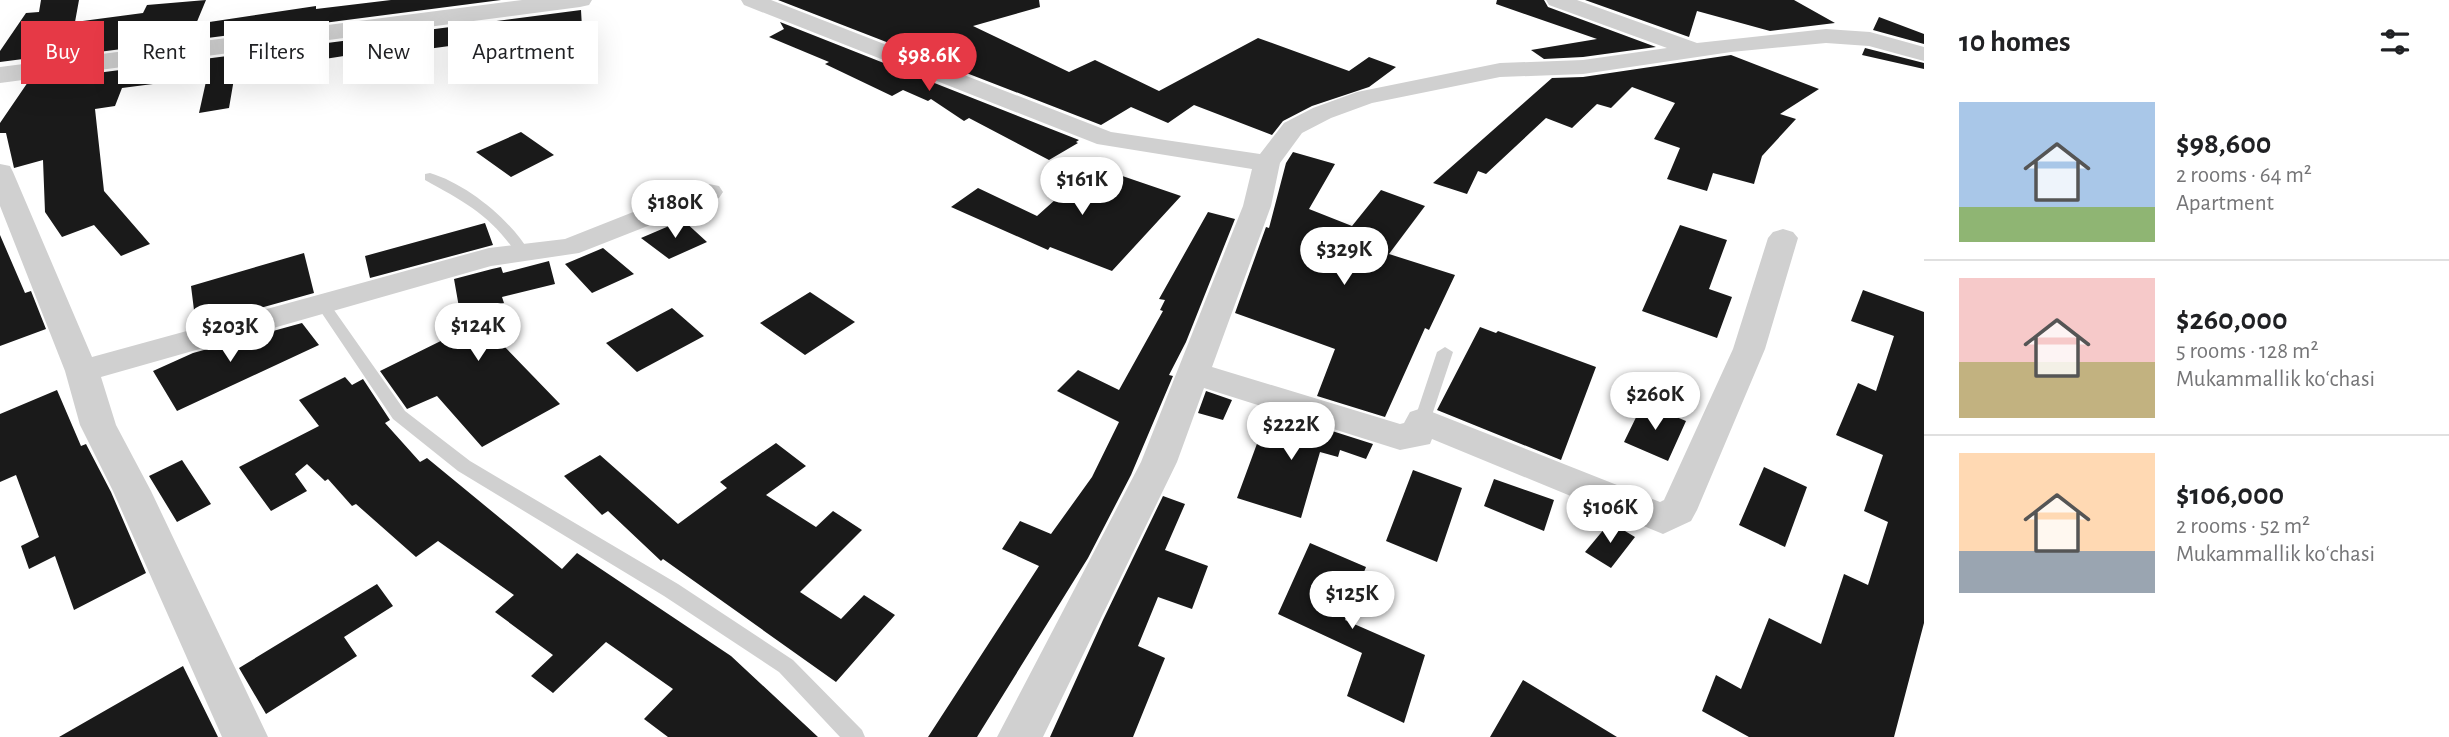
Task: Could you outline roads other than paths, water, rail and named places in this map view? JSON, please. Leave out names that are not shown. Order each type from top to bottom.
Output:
[{"type":"street","points":[[0,75],[541,2],[580,0]]},
{"type":"street","points":[[752,0],[1106,139],[1267,163]]},
{"type":"street","points":[[1557,0],[1697,51]]},
{"type":"street","points":[[1020,737],[1158,463],[1257,206],[1267,163],[1293,128],[1322,113],[1366,97],[1500,70],[1583,67],[1826,36],[1870,39],[1924,54]]},
{"type":"street","points":[[0,172],[82,371],[99,425],[245,737]]},
{"type":"street","points":[[82,371],[489,257],[569,247],[709,192]]},
{"type":"street","points":[[1194,373],[1400,437],[1417,435],[1422,421],[1663,519],[1678,510],[1749,349],[1783,238]]},
{"type":"lane","points":[[430,177],[485,209],[511,232],[523,253]]},
{"type":"lane","points":[[322,303],[399,415],[464,466],[671,590],[786,666],[854,737]]},
{"type":"lane","points":[[1422,421],[1446,352]]}]
